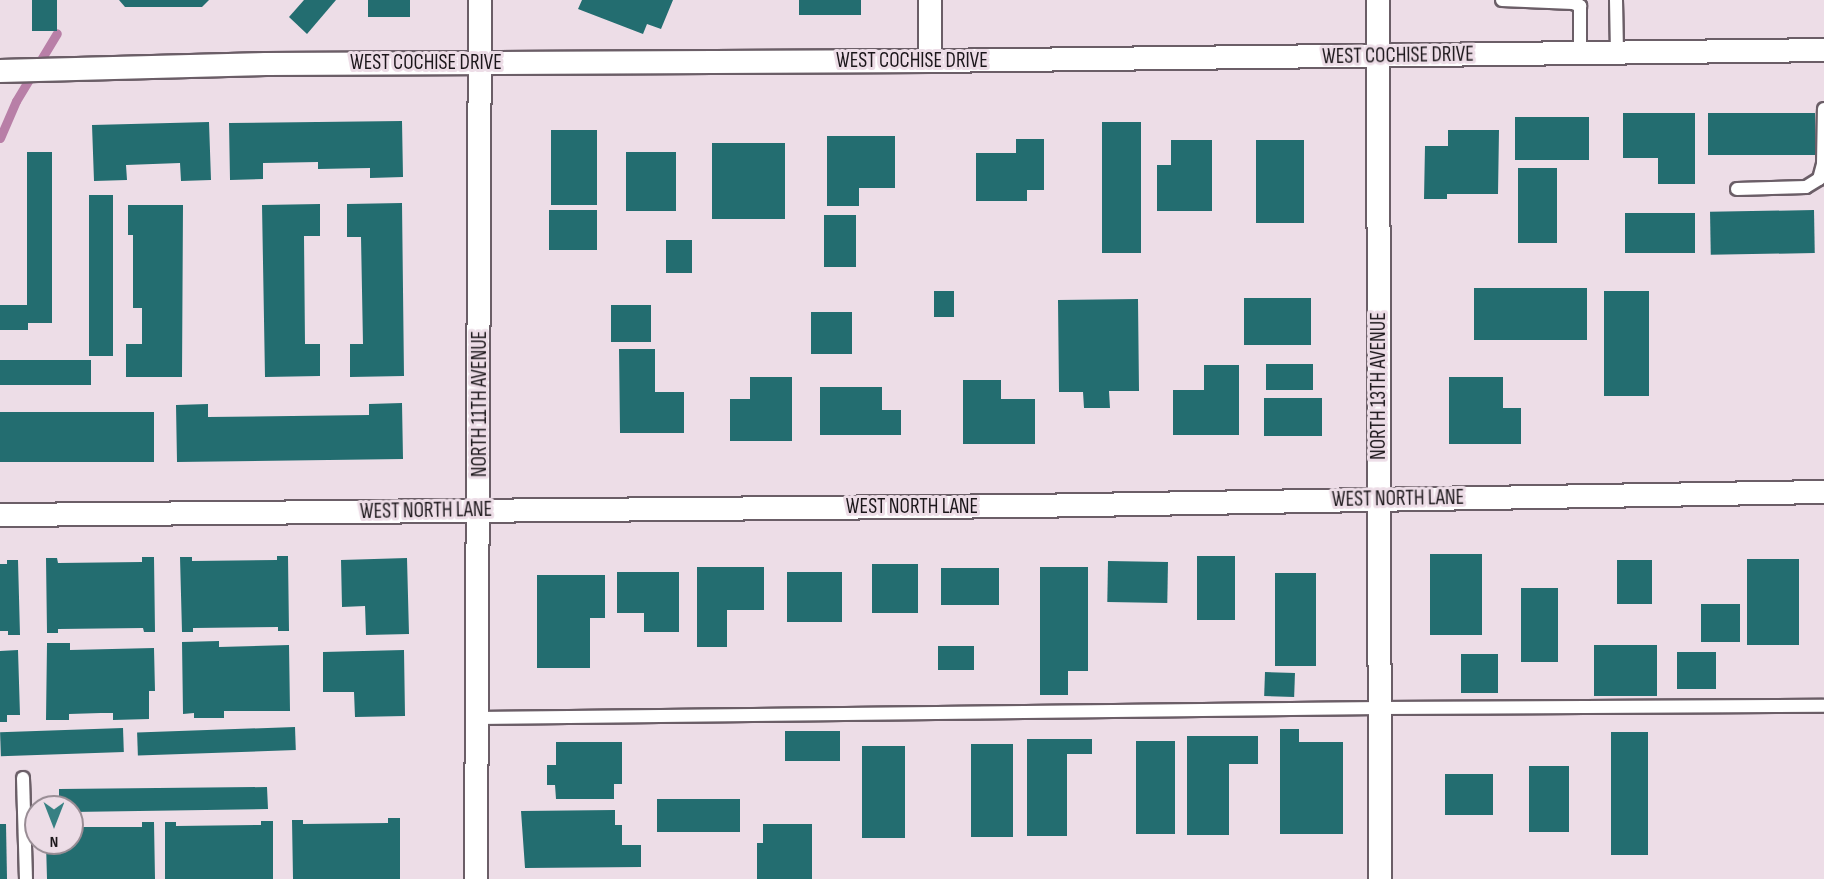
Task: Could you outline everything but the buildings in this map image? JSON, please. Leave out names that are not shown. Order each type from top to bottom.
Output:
[{"type":"street","name":"NORTH 11TH AVENUE","points":[[476,879],[480,0]]},
{"type":"street","points":[[930,0],[930,61]]},
{"type":"street","name":"NORTH 13TH AVENUE","points":[[1378,0],[1380,879]]},
{"type":"street","name":"WEST COCHISE DRIVE","points":[[0,70],[266,64],[1378,57],[1824,50]]},
{"type":"street","name":"WEST NORTH LANE","points":[[0,515],[1017,506],[1824,492]]},
{"type":"lane","points":[[1502,0],[1573,3],[1580,6],[1580,54]]},
{"type":"lane","points":[[1616,0],[1617,53]]},
{"type":"lane","points":[[1737,189],[1806,187],[1819,179],[1823,164],[1824,110]]},
{"type":"lane","points":[[477,718],[1380,708],[1824,706]]},
{"type":"lane","points":[[22,778],[26,879]]},
{"type":"waterway","points":[[0,138],[16,101],[57,33]]}]
